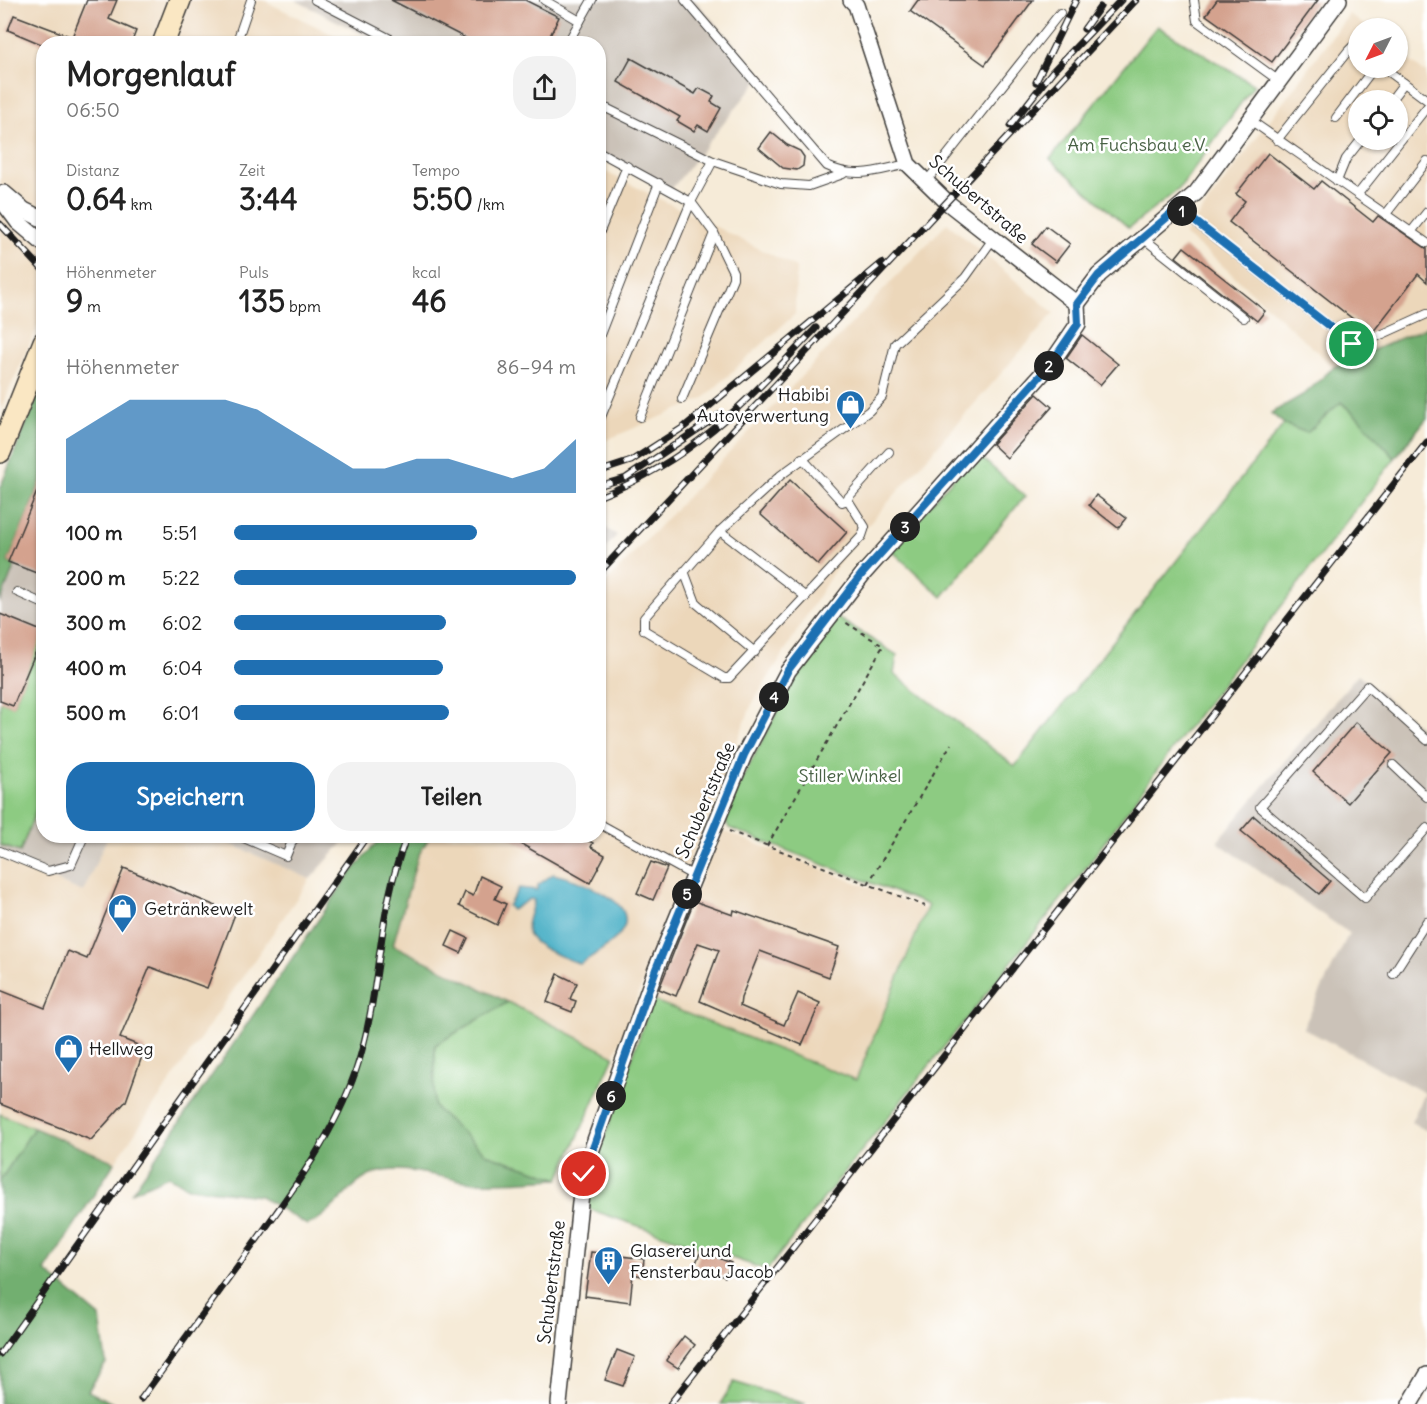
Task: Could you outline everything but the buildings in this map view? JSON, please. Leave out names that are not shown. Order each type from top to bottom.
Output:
[{"type":"street","points":[[166,36],[180,0]]},
{"type":"street","name":"Schubertstraße","points":[[851,0],[856,5],[908,164],[948,203],[1077,304]]},
{"type":"street","name":"Schubertstraße","points":[[559,1404],[584,1174],[656,969],[744,755],[788,670],[862,574],[1050,365],[1078,324],[1077,304],[1099,275],[1196,193],[1339,0]]},
{"type":"street","points":[[0,190],[24,210],[36,216]]},
{"type":"street","points":[[0,198],[18,222],[36,237]]},
{"type":"street","points":[[0,452],[36,361]]},
{"type":"street","points":[[1410,1404],[1427,1375]]},
{"type":"lane","points":[[239,36],[251,0]]},
{"type":"lane","points":[[315,0],[385,36]]},
{"type":"lane","points":[[544,0],[580,21]]},
{"type":"lane","points":[[572,36],[592,0]]},
{"type":"lane","points":[[685,0],[826,166],[843,174]]},
{"type":"lane","points":[[1194,0],[1197,21],[1279,81]]},
{"type":"lane","points":[[926,182],[1060,13]]},
{"type":"lane","points":[[1277,140],[1348,51]]},
{"type":"lane","points":[[1336,118],[1366,78]]},
{"type":"lane","points":[[1397,78],[1427,100]]},
{"type":"lane","points":[[1399,90],[1404,83]]},
{"type":"lane","points":[[1358,194],[1427,107]]},
{"type":"lane","points":[[606,109],[713,162],[782,184],[809,186],[843,174],[865,173],[908,164]]},
{"type":"lane","points":[[1250,120],[1427,243]]},
{"type":"lane","points":[[1337,181],[1346,159],[1353,150]]},
{"type":"lane","points":[[606,155],[691,202],[714,233],[729,261],[733,278],[682,399]]},
{"type":"lane","points":[[1386,214],[1427,161]]},
{"type":"lane","points":[[606,405],[691,202],[713,162]]},
{"type":"lane","points":[[606,217],[627,166]]},
{"type":"lane","points":[[606,320],[660,183]]},
{"type":"lane","points":[[1178,208],[1352,344],[1365,342],[1427,314]]},
{"type":"lane","points":[[1411,232],[1427,212]]},
{"type":"lane","points":[[640,417],[714,233]]},
{"type":"lane","points":[[1143,238],[1244,318]]},
{"type":"lane","points":[[849,500],[865,527],[864,532],[733,675],[724,678],[644,630],[644,618],[720,531],[802,458],[868,411],[882,397],[896,344],[965,278],[993,239]]},
{"type":"lane","points":[[802,458],[842,502],[849,500],[890,452]]},
{"type":"lane","points":[[720,531],[806,597]]},
{"type":"lane","points":[[684,571],[696,603],[755,652]]},
{"type":"lane","points":[[17,592],[36,600]]},
{"type":"lane","points":[[1427,740],[1367,686],[1260,807],[1365,898],[1427,828]]},
{"type":"lane","points":[[1393,765],[1427,797]]},
{"type":"lane","points":[[606,826],[694,876]]},
{"type":"lane","points":[[0,851],[48,871],[71,865],[81,843]]},
{"type":"lane","points":[[255,843],[286,856],[291,843]]},
{"type":"lane","points":[[1393,974],[1427,921]]},
{"type":"path","points":[[767,846],[883,646],[832,614]]},
{"type":"path","points":[[868,884],[951,744]]},
{"type":"path","points":[[715,825],[925,906]]},
{"type":"shaded area","points":[[0,0],[263,0],[336,36],[36,36],[36,330],[0,410]]},
{"type":"shaded area","points":[[295,0],[695,0],[762,75],[670,191],[606,158],[606,36],[366,36]]},
{"type":"shaded area","points":[[1349,14],[1354,18],[1348,18],[1348,78],[1408,78],[1408,60],[1427,74],[1427,327],[1334,367],[1215,259],[1184,235]]},
{"type":"shaded area","points":[[606,172],[796,267],[795,314],[703,399],[606,440]]},
{"type":"shaded area","points":[[947,223],[1054,313],[848,548],[751,706],[614,1056],[393,945],[418,856],[426,843],[606,843],[606,583]]},
{"type":"shaded area","points":[[36,449],[36,843],[105,843],[83,892],[0,858],[0,538]]},
{"type":"shaded area","points":[[606,528],[617,535],[606,548]]},
{"type":"shaded area","points":[[1358,674],[1427,733],[1427,1131],[1411,1122],[1425,1093],[1303,1028],[1349,933],[1217,842]]},
{"type":"shaded area","points":[[721,830],[925,909],[856,1081],[652,1000]]},
{"type":"shaded area","points":[[105,843],[228,843],[310,879],[115,1162],[0,1114],[0,859],[83,892]]},
{"type":"shaded area","points":[[228,843],[343,843],[310,879]]},
{"type":"green space","name":"Am Fuchsbau e.V.","points":[[1157,26],[1254,85],[1179,189],[1129,228],[1050,159]]},
{"type":"green space","points":[[1427,327],[1427,418],[1395,458],[1360,419],[1341,402],[1307,433],[1284,424],[1271,413],[1306,393],[1334,367]]},
{"type":"green space","points":[[36,399],[36,493],[8,562],[15,565],[0,602],[0,488]]},
{"type":"green space","name":"Stiller Winkel","points":[[1340,402],[1360,419],[1395,458],[1182,736],[1082,873],[767,1270],[586,1208],[592,1174],[652,1000],[856,1080],[928,905],[729,828],[723,816],[795,677],[836,617],[897,655],[894,674],[1015,766],[1284,424],[1307,433]]},
{"type":"green space","points":[[976,453],[1025,496],[942,597],[890,549]]},
{"type":"green space","points":[[36,650],[36,810],[20,852],[0,845],[0,704],[1,701],[13,706]]},
{"type":"green space","points":[[376,843],[426,843],[418,856],[393,945],[508,1002],[435,1045],[434,1107],[486,1154],[559,1179],[476,1182],[413,1171],[388,1170],[376,1173],[357,1184],[326,1214],[307,1225],[260,1196],[190,1188],[168,1176],[132,1192],[349,875]]},
{"type":"green space","points":[[508,1002],[614,1056],[559,1179],[486,1154],[434,1107],[435,1045]]},
{"type":"green space","points":[[0,1114],[34,1128],[0,1181]]},
{"type":"green space","points":[[34,1128],[115,1162],[45,1271],[100,1317],[106,1363],[88,1391],[114,1404],[0,1404],[0,1181]]},
{"type":"green space","points":[[734,1382],[806,1404],[720,1404]]},
{"type":"water","points":[[553,874],[598,890],[619,905],[624,914],[623,930],[606,947],[580,964],[540,946],[528,934],[527,925],[534,900],[530,899],[512,910],[508,906],[519,888],[537,890],[538,885]]},
{"type":"railway","points":[[1036,82],[1076,0]]},
{"type":"railway","points":[[1010,126],[1052,72],[1121,0]]},
{"type":"railway","points":[[606,565],[1136,0]]},
{"type":"railway","points":[[1084,29],[1100,7]]},
{"type":"railway","points":[[0,224],[36,262]]},
{"type":"railway","points":[[606,469],[631,461],[684,427],[882,263]]},
{"type":"railway","points":[[606,493],[663,465],[718,426],[767,380],[816,328]]},
{"type":"railway","points":[[606,484],[626,478],[719,415]]},
{"type":"railway","points":[[670,1404],[1427,442]]},
{"type":"railway","points":[[0,1354],[362,843]]},
{"type":"railway","points":[[141,1399],[294,1187],[335,1119],[356,1070],[364,1041],[371,1012],[384,923],[397,865],[405,843]]},
{"type":"place","name":"Habibi Autoverwertung","points":[[850,430]]},
{"type":"place","name":"Getränkewelt","points":[[123,934]]},
{"type":"place","name":"Hellweg","points":[[68,1074]]},
{"type":"place","name":"Glaserei und Fensterbau Jacob","points":[[609,1286]]},
{"type":"route","points":[[584,1174],[656,969],[744,755],[788,670],[862,574],[1050,365],[1078,324],[1077,304],[1099,275],[1178,208],[1352,344]]}]
